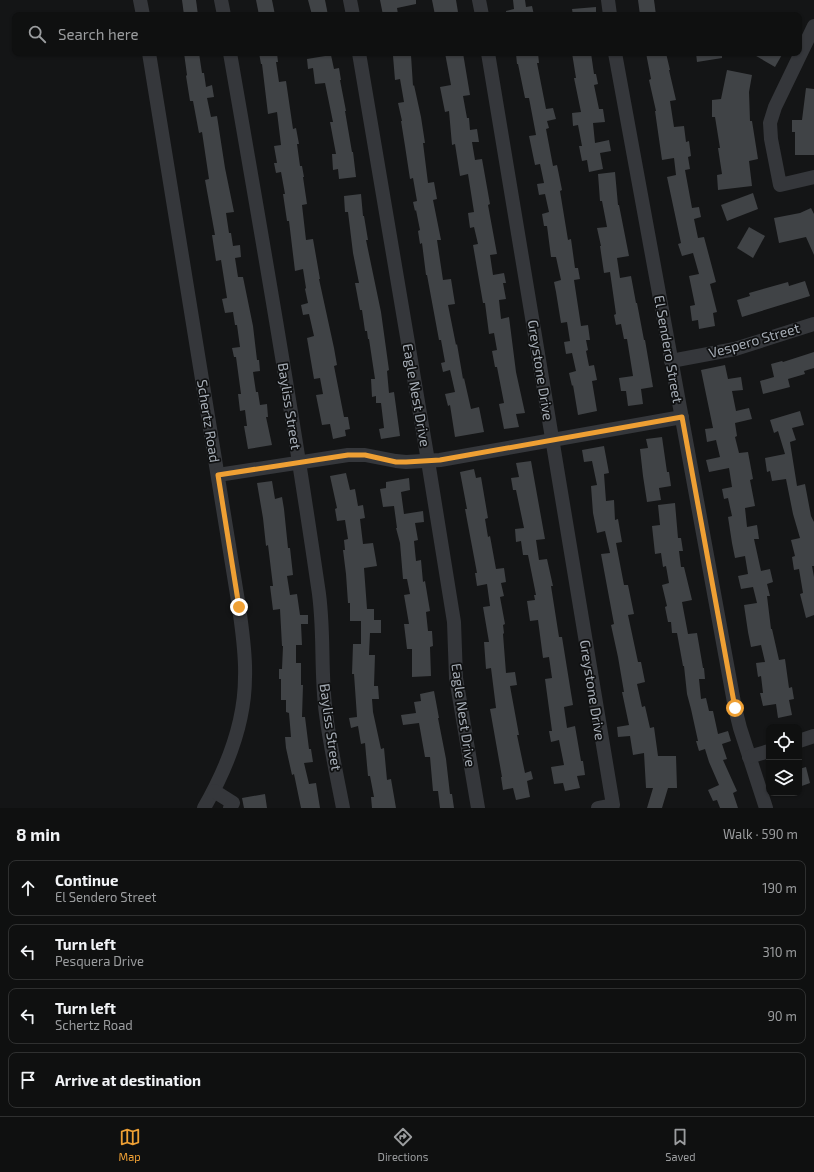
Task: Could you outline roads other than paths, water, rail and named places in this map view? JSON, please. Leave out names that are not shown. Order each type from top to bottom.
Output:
[{"type":"street","points":[[140,0],[142,12]]},
{"type":"street","points":[[221,0],[223,12]]},
{"type":"street","points":[[350,0],[352,12]]},
{"type":"street","points":[[479,0],[481,12]]},
{"type":"street","points":[[608,0],[610,12]]},
{"type":"street","points":[[802,51],[814,26]]},
{"type":"street","name":"Schertz Road","points":[[149,56],[218,475],[245,655],[244,700],[239,722],[227,764],[214,792],[204,808]]},
{"type":"street","name":"Bayliss Street","points":[[231,56],[283,364],[319,590],[323,629],[324,693],[326,714],[343,808]]},
{"type":"street","name":"Eagle Nest Drive","points":[[360,56],[454,622],[456,678],[478,808]]},
{"type":"street","name":"Greystone Drive","points":[[488,56],[612,805],[598,808]]},
{"type":"street","name":"El Sendero Street","points":[[616,56],[735,708],[766,808]]},
{"type":"street","points":[[800,56],[775,107],[770,123],[771,139],[780,185],[814,177]]},
{"type":"street","name":"Vespero Street","points":[[671,360],[735,349],[814,324]]},
{"type":"street","points":[[218,475],[348,455],[365,455],[396,462],[428,462],[682,417]]},
{"type":"street","points":[[802,740],[814,736]]},
{"type":"street","points":[[749,757],[766,752]]},
{"type":"street","points":[[214,792],[233,803],[230,808]]}]
